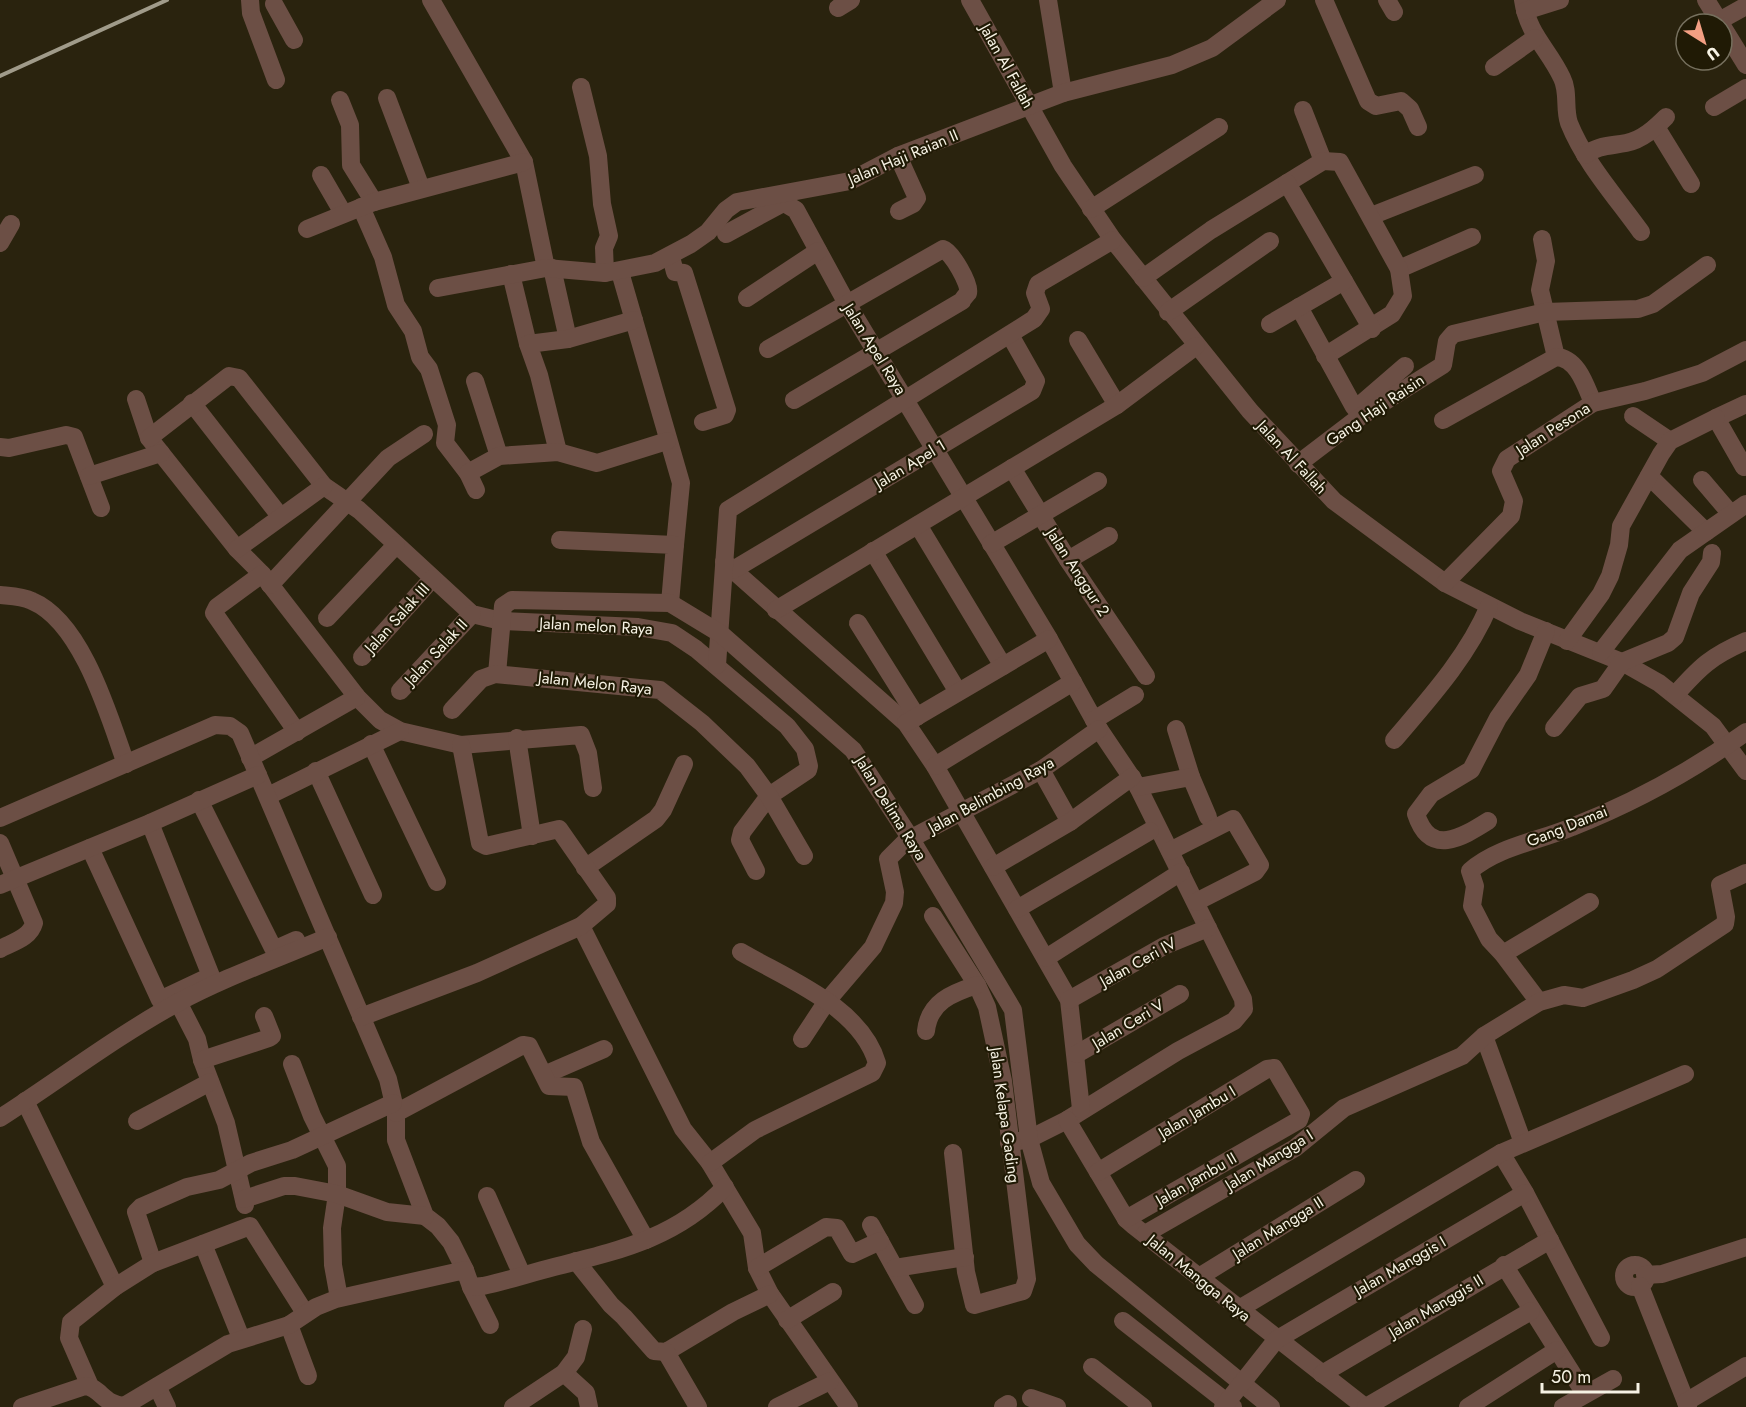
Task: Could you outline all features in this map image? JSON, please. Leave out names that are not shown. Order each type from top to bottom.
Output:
[{"type":"street","points":[[431,0],[524,162],[568,339]]},
{"type":"street","name":"Jalan Al Fallah","points":[[970,0],[1029,106],[1091,209],[1113,240],[1193,343],[1298,464],[1334,501],[1445,583],[1546,632],[1622,662],[1674,695],[1713,726],[1746,771]]},
{"type":"street","points":[[1048,0],[1063,93]]},
{"type":"street","name":"Jalan Haji Raian II","points":[[438,288],[549,268],[612,272],[670,256],[708,232],[726,210],[737,202],[850,181],[898,156],[1063,93],[1172,64],[1212,48],[1276,0]]},
{"type":"street","points":[[1324,0],[1368,101],[1376,106],[1401,101],[1410,109],[1418,127]]},
{"type":"street","points":[[1560,0],[1524,6],[1536,38],[1563,80],[1569,121],[1585,155],[1641,232]]},
{"type":"street","points":[[276,80],[251,7],[277,2],[294,40]]},
{"type":"street","points":[[1494,67],[1536,38]]},
{"type":"street","points":[[1734,45],[1746,65]]},
{"type":"street","points":[[581,87],[598,156],[602,204],[609,236],[605,247],[612,272],[634,320],[667,441],[681,483],[670,603]]},
{"type":"street","points":[[1714,107],[1746,88]]},
{"type":"street","points":[[387,98],[421,188]]},
{"type":"street","points":[[340,100],[350,125],[351,165],[368,204],[396,305],[413,331],[420,357],[429,369],[447,425],[445,443],[468,474],[476,490]]},
{"type":"street","points":[[1304,110],[1323,161]]},
{"type":"street","points":[[1585,155],[1602,147],[1628,143],[1661,122],[1690,184]]},
{"type":"street","points":[[1091,209],[1220,127]]},
{"type":"street","points":[[898,156],[917,198],[913,204],[899,211]]},
{"type":"street","points":[[1143,278],[1287,183],[1323,161],[1336,160],[1344,166],[1371,216],[1399,269],[1404,286],[1400,305],[1372,329],[1325,356]]},
{"type":"street","points":[[307,229],[368,204],[524,162]]},
{"type":"street","points":[[321,175],[343,213]]},
{"type":"street","points":[[1371,216],[1475,175]]},
{"type":"street","points":[[1287,183],[1372,329]]},
{"type":"street","name":"Jalan Apel Raya","points":[[726,234],[776,206],[786,204],[796,210],[846,302],[1049,639],[1096,725],[1135,782],[1243,999],[1244,1009],[1239,1017],[1074,1114],[1019,1141]]},
{"type":"street","points":[[0,243],[11,224]]},
{"type":"street","points":[[1399,269],[1472,237]]},
{"type":"street","points":[[1542,239],[1546,261],[1540,290],[1556,357]]},
{"type":"street","points":[[756,871],[740,840],[742,832],[769,796],[808,770],[805,749],[787,726],[717,665],[728,566],[728,510],[1010,335],[1040,312],[1035,293],[1038,284],[1113,240]]},
{"type":"street","points":[[1168,312],[1269,242]]},
{"type":"street","points":[[768,349],[846,302],[943,249],[950,252],[968,286],[968,294],[962,301],[878,353],[794,400]]},
{"type":"street","points":[[747,298],[818,251]]},
{"type":"street","points":[[670,256],[675,272],[684,273],[727,410],[724,415],[703,422]]},
{"type":"street","points":[[1545,312],[1638,309],[1653,304],[1707,265]]},
{"type":"street","points":[[511,274],[558,452]]},
{"type":"street","points":[[1270,324],[1344,281]]},
{"type":"street","points":[[1299,308],[1354,407],[1361,404],[1405,366]]},
{"type":"street","name":"Gang Haji Raisin","points":[[1298,464],[1357,419],[1443,365],[1447,341],[1453,334],[1545,312]]},
{"type":"street","points":[[528,344],[568,339],[634,320]]},
{"type":"street","name":"Jalan Apel 1","points":[[728,566],[1027,395],[1035,386],[1034,375],[1010,335]]},
{"type":"street","points":[[1078,340],[1113,404]]},
{"type":"street","points":[[776,610],[1012,468],[1113,404],[1193,343]]},
{"type":"street","name":"Jalan Pesona","points":[[1445,583],[1511,516],[1514,501],[1502,471],[1505,462],[1593,403],[1645,391],[1702,373],[1746,350]]},
{"type":"street","points":[[1443,420],[1556,357],[1564,358],[1575,368],[1593,403]]},
{"type":"street","points":[[149,438],[229,376],[239,378],[324,486],[348,502],[472,614]]},
{"type":"street","points":[[475,381],[499,456]]},
{"type":"street","points":[[136,399],[149,438],[237,549],[266,580],[357,697],[380,720],[400,731],[461,745],[517,738],[581,735],[588,753],[593,788]]},
{"type":"street","points":[[192,403],[280,516]]},
{"type":"street","points":[[1567,641],[1601,594],[1610,576],[1619,545],[1621,526],[1670,441],[1746,404]]},
{"type":"street","points":[[1633,416],[1670,441]]},
{"type":"street","points":[[1716,418],[1744,467]]},
{"type":"street","points":[[297,732],[214,613],[217,607],[266,580],[348,502],[388,459],[424,434]]},
{"type":"street","points":[[0,447],[9,448],[70,435],[77,441],[101,508]]},
{"type":"street","points":[[468,474],[499,456],[558,452],[597,463],[667,441]]},
{"type":"street","points":[[89,476],[161,453]]},
{"type":"street","name":"Jalan Anggur 2","points":[[1012,468],[1068,560],[1146,676]]},
{"type":"street","points":[[1648,476],[1706,532]]},
{"type":"street","points":[[1600,652],[1680,550],[1738,509],[1702,480]]},
{"type":"street","points":[[991,544],[1098,481]]},
{"type":"street","points":[[237,549],[324,486]]},
{"type":"street","points":[[918,525],[1003,666]]},
{"type":"street","points":[[1068,560],[1109,536]]},
{"type":"street","points":[[560,540],[675,545]]},
{"type":"street","points":[[327,618],[396,545]]},
{"type":"street","points":[[873,551],[958,692]]},
{"type":"street","points":[[1554,728],[1580,696],[1603,689],[1622,662],[1668,643],[1675,637],[1691,593],[1711,562],[1713,554]]},
{"type":"street","points":[[728,566],[776,610],[911,720]]},
{"type":"street","name":"Jalan Salak III","points":[[362,657],[432,579]]},
{"type":"street","points":[[0,595],[30,600],[41,606],[52,615],[80,652],[100,693],[126,764]]},
{"type":"street","name":"Jalan Delima Raya","points":[[502,615],[516,599],[670,603],[721,634],[853,750],[1013,1010],[1019,1141]]},
{"type":"street","points":[[1394,740],[1441,684],[1481,625],[1489,606]]},
{"type":"street","name":"Jalan melon Raya","points":[[472,614],[657,629],[685,640],[717,665]]},
{"type":"street","name":"Jalan Salak II","points":[[400,691],[472,614]]},
{"type":"street","points":[[453,710],[481,679],[497,674],[502,615]]},
{"type":"street","points":[[858,623],[935,766],[1069,1000],[1077,1054],[1074,1114]]},
{"type":"street","points":[[1488,821],[1448,841],[1433,838],[1424,832],[1416,814],[1431,794],[1471,770],[1498,718],[1528,675],[1546,632]]},
{"type":"street","points":[[911,720],[1049,639]]},
{"type":"street","points":[[1674,695],[1720,651],[1746,641]]},
{"type":"street","name":"Jalan Melon Raya","points":[[497,674],[660,690],[727,745],[747,766],[769,796],[804,856]]},
{"type":"street","points":[[935,766],[1073,682]]},
{"type":"street","name":"Jalan Belimbing Raya","points":[[827,1000],[873,947],[894,903],[895,892],[888,859],[891,854],[908,840],[1041,770],[1135,695]]},
{"type":"street","points":[[8,882],[150,823],[199,800],[254,766],[297,732],[357,697]]},
{"type":"street","points":[[0,818],[215,725],[230,726],[240,733],[387,1079],[394,1108],[396,1140],[425,1216],[438,1226],[451,1242],[490,1325]]},
{"type":"street","points":[[1176,729],[1191,777],[1208,817]]},
{"type":"street","points":[[267,796],[400,731]]},
{"type":"street","points":[[1728,744],[1746,732]]},
{"type":"street","points":[[517,738],[532,836]]},
{"type":"street","points":[[371,744],[437,882]]},
{"type":"street","name":"Gang Damai","points":[[1503,954],[1489,939],[1472,906],[1474,886],[1470,874],[1474,867],[1507,850],[1572,827],[1677,777],[1728,744]]},
{"type":"street","points":[[361,1017],[477,973],[580,926],[607,904],[607,898],[559,829],[486,846],[480,843],[461,745]]},
{"type":"street","points":[[585,868],[656,819],[663,810],[684,764]]},
{"type":"street","points":[[1041,770],[1071,822]]},
{"type":"street","points":[[316,771],[373,895]]},
{"type":"street","points":[[993,867],[1135,782],[1191,777]]},
{"type":"street","points":[[199,800],[273,948],[325,932]]},
{"type":"street","points":[[1170,851],[1233,819],[1260,865],[1255,872],[1196,902]]},
{"type":"street","points":[[90,848],[157,998],[160,1000],[211,976],[150,823]]},
{"type":"street","points":[[1017,909],[1150,831]]},
{"type":"street","points":[[0,843],[8,882],[32,916],[32,930],[0,949]]},
{"type":"street","points":[[1046,958],[1181,872]]},
{"type":"street","name":"Jalan Mangga I","points":[[1144,1234],[1295,1148],[1344,1108],[1393,1084],[1462,1056],[1484,1036],[1539,1002],[1564,995],[1583,998],[1657,969],[1725,924],[1726,917],[1720,885],[1746,873]]},
{"type":"street","points":[[1539,1002],[1503,954],[1590,902]]},
{"type":"street","name":"Jalan Kelapa Gading","points":[[933,916],[977,985],[987,1007],[1003,1082],[1019,1141],[1028,1279],[1023,1291],[975,1305],[965,1257]]},
{"type":"street","points":[[580,926],[683,1129],[710,1163],[752,1233],[757,1269],[770,1294],[849,1407]]},
{"type":"street","name":"Jalan Ceri IV","points":[[1069,1000],[1164,946],[1208,927]]},
{"type":"street","points":[[0,1118],[139,1025],[178,1002],[325,932]]},
{"type":"street","points":[[710,1163],[755,1130],[872,1073],[877,1064],[874,1052],[852,1022],[827,1000],[741,952]]},
{"type":"street","points":[[926,1031],[929,1016],[938,1004],[952,994],[977,985]]},
{"type":"street","name":"Jalan Ceri V","points":[[1077,1054],[1180,994]]},
{"type":"street","points":[[802,1039],[827,1000]]},
{"type":"street","points":[[178,1002],[197,1039],[202,1060],[226,1123],[244,1202],[284,1186],[337,1194],[387,1212],[425,1216]]},
{"type":"street","points":[[202,1060],[272,1036],[264,1016]]},
{"type":"street","points":[[1484,1036],[1523,1143]]},
{"type":"street","points":[[153,1263],[136,1212],[141,1207],[187,1187],[219,1180],[251,1162],[292,1150],[322,1135],[394,1108],[522,1045],[531,1048],[552,1088],[574,1087],[591,1142],[646,1240]]},
{"type":"street","points":[[544,1075],[604,1048]]},
{"type":"street","points":[[292,1064],[337,1166],[337,1194],[332,1228],[333,1265],[339,1298]]},
{"type":"street","name":"Jalan Jambu I","points":[[1098,1172],[1267,1069],[1274,1068],[1288,1091]]},
{"type":"street","points":[[1239,1309],[1501,1153],[1685,1074]]},
{"type":"street","points":[[137,1121],[210,1082]]},
{"type":"street","name":"Jalan Jambu II","points":[[1126,1219],[1299,1120],[1301,1114],[1288,1091]]},
{"type":"street","points":[[25,1101],[115,1287]]},
{"type":"street","name":"Jalan Mangga Raya","points":[[1074,1114],[1098,1172],[1126,1219],[1276,1340],[1365,1407]]},
{"type":"street","points":[[1019,1141],[1047,1196],[1085,1254],[1232,1397]]},
{"type":"street","points":[[895,1268],[965,1257],[953,1153]]},
{"type":"street","points":[[1501,1153],[1525,1193],[1601,1338]]},
{"type":"street","name":"Jalan Mangga II","points":[[1199,1277],[1356,1180]]},
{"type":"street","points":[[21,1407],[76,1387],[110,1404],[124,1406],[241,1338],[289,1325],[305,1313],[339,1298],[468,1279],[500,1282],[576,1261],[646,1240],[683,1223],[707,1206],[725,1187]]},
{"type":"street","name":"Jalan Manggis I","points":[[1276,1340],[1525,1193]]},
{"type":"street","points":[[487,1196],[522,1275]]},
{"type":"street","points":[[871,1225],[915,1305]]},
{"type":"street","points":[[96,1395],[69,1338],[68,1327],[71,1322],[115,1287],[153,1263],[252,1227],[277,1272],[305,1313]]},
{"type":"street","points":[[757,1269],[826,1227],[837,1228],[852,1254],[880,1241]]},
{"type":"street","name":"Jalan Manggis II","points":[[1322,1374],[1550,1240]]},
{"type":"street","points":[[203,1244],[241,1338]]},
{"type":"street","points":[[1746,1247],[1643,1280],[1687,1404],[1746,1366]]},
{"type":"street","points":[[576,1261],[644,1343],[654,1351],[666,1352],[733,1312],[770,1294]]},
{"type":"street","points":[[1504,1265],[1585,1394]]},
{"type":"street","points":[[787,1320],[833,1292]]},
{"type":"street","points":[[1365,1407],[1531,1311]]},
{"type":"street","points":[[1123,1321],[1232,1397],[1271,1407]]},
{"type":"street","points":[[289,1325],[308,1376]]},
{"type":"street","points":[[513,1407],[564,1373],[576,1357],[583,1329]]},
{"type":"street","points":[[1232,1397],[1276,1340]]},
{"type":"street","points":[[1468,1407],[1557,1350]]},
{"type":"street","points":[[666,1352],[698,1407]]},
{"type":"street","points":[[1092,1367],[1143,1407]]},
{"type":"street","points":[[564,1373],[586,1393],[589,1407]]},
{"type":"street","points":[[1563,1407],[1613,1379]]},
{"type":"street","points":[[777,1407],[830,1381]]},
{"type":"street","points":[[158,1388],[167,1407]]},
{"type":"street","points":[[1031,1398],[1057,1407]]},
{"type":"railway","points":[[0,76],[167,0]]}]
